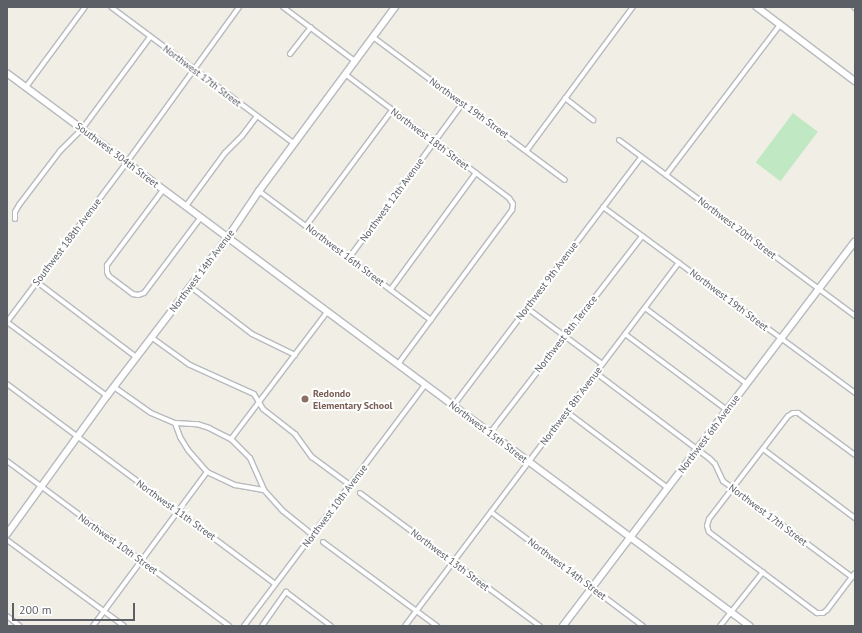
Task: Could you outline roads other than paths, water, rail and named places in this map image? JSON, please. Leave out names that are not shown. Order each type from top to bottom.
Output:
[{"type":"street","points":[[26,87],[86,7]]},
{"type":"street","name":"Northwest 17th Street","points":[[110,7],[295,144]]},
{"type":"street","name":"Southwest 188th Avenue","points":[[7,322],[239,7]]},
{"type":"street","points":[[283,7],[355,61]]},
{"type":"street","name":"Northwest 14th Avenue","points":[[7,534],[136,357],[228,237],[259,191],[395,7]]},
{"type":"street","points":[[526,150],[633,7]]},
{"type":"street","points":[[757,7],[855,81]]},
{"type":"street","points":[[666,175],[780,25]]},
{"type":"street","points":[[290,54],[311,27]]},
{"type":"street","points":[[15,219],[15,212],[23,199],[60,151],[82,129],[150,37]]},
{"type":"street","name":"Northwest 19th Street","points":[[373,37],[565,180]]},
{"type":"street","name":"Southwest 304th Street","points":[[7,73],[228,237]]},
{"type":"street","name":"Northwest 18th Street","points":[[346,74],[509,198],[514,204],[512,210],[431,320]]},
{"type":"street","points":[[565,98],[593,120]]},
{"type":"street","name":"Northwest 12th Avenue","points":[[349,258],[463,103]]},
{"type":"street","points":[[306,226],[392,110]]},
{"type":"street","points":[[186,206],[225,153],[242,136],[257,116]]},
{"type":"street","name":"Northwest 20th Street","points":[[619,140],[855,316]]},
{"type":"street","name":"Northwest 9th Avenue","points":[[453,406],[641,157]]},
{"type":"street","points":[[391,289],[476,173]]},
{"type":"street","points":[[163,190],[107,265],[107,272],[109,276],[133,294],[138,295],[144,293],[201,217]]},
{"type":"street","name":"Northwest 16th Street","points":[[259,191],[431,320]]},
{"type":"street","name":"Northwest 19th Street","points":[[603,207],[855,393]]},
{"type":"street","name":"Northwest 8th Terrace","points":[[490,433],[642,236]]},
{"type":"street","name":"Northwest 15th Street","points":[[228,237],[529,463],[750,626]]},
{"type":"street","name":"Northwest 6th Avenue","points":[[563,626],[855,242]]},
{"type":"street","name":"Northwest 8th Avenue","points":[[405,626],[680,263]]},
{"type":"street","points":[[37,282],[136,357]]},
{"type":"street","points":[[190,287],[252,334],[295,355]]},
{"type":"street","points":[[527,308],[602,364]]},
{"type":"street","points":[[645,308],[747,384]]},
{"type":"street","points":[[231,439],[327,312]]},
{"type":"street","points":[[398,364],[431,320]]},
{"type":"street","points":[[7,322],[107,396]]},
{"type":"street","points":[[625,334],[727,410]]},
{"type":"street","points":[[151,337],[190,365],[254,394],[262,409],[295,434],[312,457],[350,485]]},
{"type":"street","name":"Northwest 17th Street","points":[[596,373],[698,449],[715,464],[723,481],[852,577]]},
{"type":"street","name":"Northwest 11th Street","points":[[7,384],[276,584]]},
{"type":"street","name":"Northwest 10th Avenue","points":[[244,626],[425,385]]},
{"type":"street","points":[[114,387],[151,413],[175,423],[197,424],[231,439],[250,458],[264,490],[283,511],[313,535]]},
{"type":"street","points":[[567,412],[668,488]]},
{"type":"street","points":[[855,449],[853,454],[798,413],[793,413],[788,416],[709,519],[707,526],[709,532],[817,613],[823,613],[828,610],[855,573]]},
{"type":"street","points":[[175,423],[184,444],[207,472],[235,485],[264,490]]},
{"type":"street","points":[[763,449],[855,518]]},
{"type":"street","name":"Northwest 10th Street","points":[[7,461],[229,626]]},
{"type":"street","points":[[93,626],[207,472]]},
{"type":"street","name":"Northwest 13th Street","points":[[360,493],[540,626]]},
{"type":"street","name":"Northwest 14th Street","points":[[491,512],[643,626]]},
{"type":"street","points":[[7,540],[124,626]]},
{"type":"street","points":[[323,542],[437,626]]},
{"type":"street","points":[[720,626],[763,572]]},
{"type":"street","points":[[262,626],[286,592],[331,626]]},
{"type":"street","points":[[7,616],[20,626]]},
{"type":"place","name":"Redondo Elementary School","points":[[305,399]]}]
